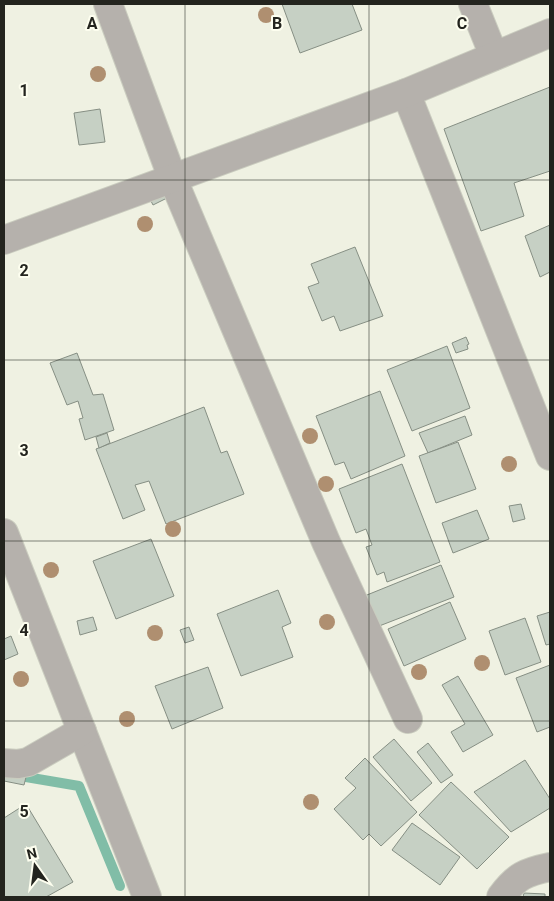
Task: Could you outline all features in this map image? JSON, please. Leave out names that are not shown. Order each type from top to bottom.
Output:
[{"type":"street","points":[[108,4],[172,177],[326,542],[408,719]]},
{"type":"street","points":[[473,4],[494,56]]},
{"type":"street","points":[[4,240],[406,93],[550,33]]},
{"type":"street","points":[[406,93],[550,456]]},
{"type":"street","points":[[4,534],[147,897]]},
{"type":"street","points":[[4,763],[18,764],[28,762],[82,731]]},
{"type":"street","points":[[501,897],[511,883],[528,872],[550,867]]},
{"type":"building","points":[[282,4],[352,4],[362,30],[300,53]]},
{"type":"building","points":[[550,87],[550,171],[514,183],[524,216],[481,231],[444,129]]},
{"type":"building","points":[[100,109],[105,142],[79,145],[74,113]]},
{"type":"building","points":[[162,186],[167,198],[153,205],[147,193]]},
{"type":"building","points":[[550,225],[550,272],[540,277],[525,236]]},
{"type":"building","points":[[355,247],[383,316],[340,331],[334,316],[322,321],[308,287],[319,283],[311,264]]},
{"type":"building","points":[[466,337],[469,344],[467,345],[468,349],[456,353],[452,343]]},
{"type":"building","points":[[447,346],[470,408],[412,431],[387,370]]},
{"type":"building","points":[[77,353],[93,395],[103,394],[114,430],[85,440],[79,419],[83,418],[78,401],[67,405],[50,363]]},
{"type":"building","points":[[380,391],[405,456],[351,479],[344,462],[335,465],[316,416]]},
{"type":"building","points":[[204,407],[221,453],[227,451],[244,494],[166,524],[149,481],[135,485],[145,510],[123,519],[96,449]]},
{"type":"building","points":[[465,416],[472,435],[428,453],[419,433]]},
{"type":"building","points":[[107,433],[110,443],[99,448],[96,437]]},
{"type":"building","points":[[458,442],[476,489],[436,503],[419,456]]},
{"type":"building","points":[[402,464],[440,562],[387,582],[384,572],[377,575],[366,547],[372,545],[366,529],[356,533],[339,489]]},
{"type":"building","points":[[521,504],[525,519],[513,522],[509,506]]},
{"type":"building","points":[[477,510],[489,539],[453,553],[442,523]]},
{"type":"building","points":[[151,539],[174,596],[116,619],[93,561]]},
{"type":"building","points":[[441,565],[454,597],[374,628],[362,597]]},
{"type":"building","points":[[278,590],[291,623],[282,627],[293,657],[241,676],[217,614]]},
{"type":"building","points":[[450,602],[466,639],[404,666],[388,629]]},
{"type":"building","points":[[550,612],[550,644],[546,645],[537,616]]},
{"type":"building","points":[[93,617],[97,630],[80,635],[77,621]]},
{"type":"building","points":[[525,618],[541,662],[505,675],[489,631]]},
{"type":"building","points":[[189,627],[194,640],[185,643],[180,630]]},
{"type":"building","points":[[11,636],[18,654],[4,660],[4,639]]},
{"type":"building","points":[[550,665],[550,727],[537,732],[516,678]]},
{"type":"building","points":[[208,667],[223,708],[172,729],[155,686]]},
{"type":"building","points":[[458,676],[493,735],[463,752],[451,732],[465,724],[442,685]]},
{"type":"building","points":[[394,739],[432,783],[411,801],[373,757]]},
{"type":"building","points":[[428,743],[453,775],[441,783],[417,752]]},
{"type":"building","points":[[365,758],[417,812],[381,846],[369,834],[363,840],[334,809],[356,788],[345,778]]},
{"type":"building","points":[[525,760],[550,799],[550,808],[511,832],[474,792]]},
{"type":"building","points":[[4,772],[26,777],[24,785],[4,781]]},
{"type":"building","points":[[451,782],[509,837],[477,869],[419,815]]},
{"type":"building","points":[[26,804],[73,882],[46,897],[4,897],[4,818]]},
{"type":"building","points":[[412,823],[460,857],[440,885],[392,850]]},
{"type":"building","points":[[524,893],[545,894],[545,897],[523,897]]},
{"type":"waterway","points":[[26,777],[79,786],[120,886]]}]
